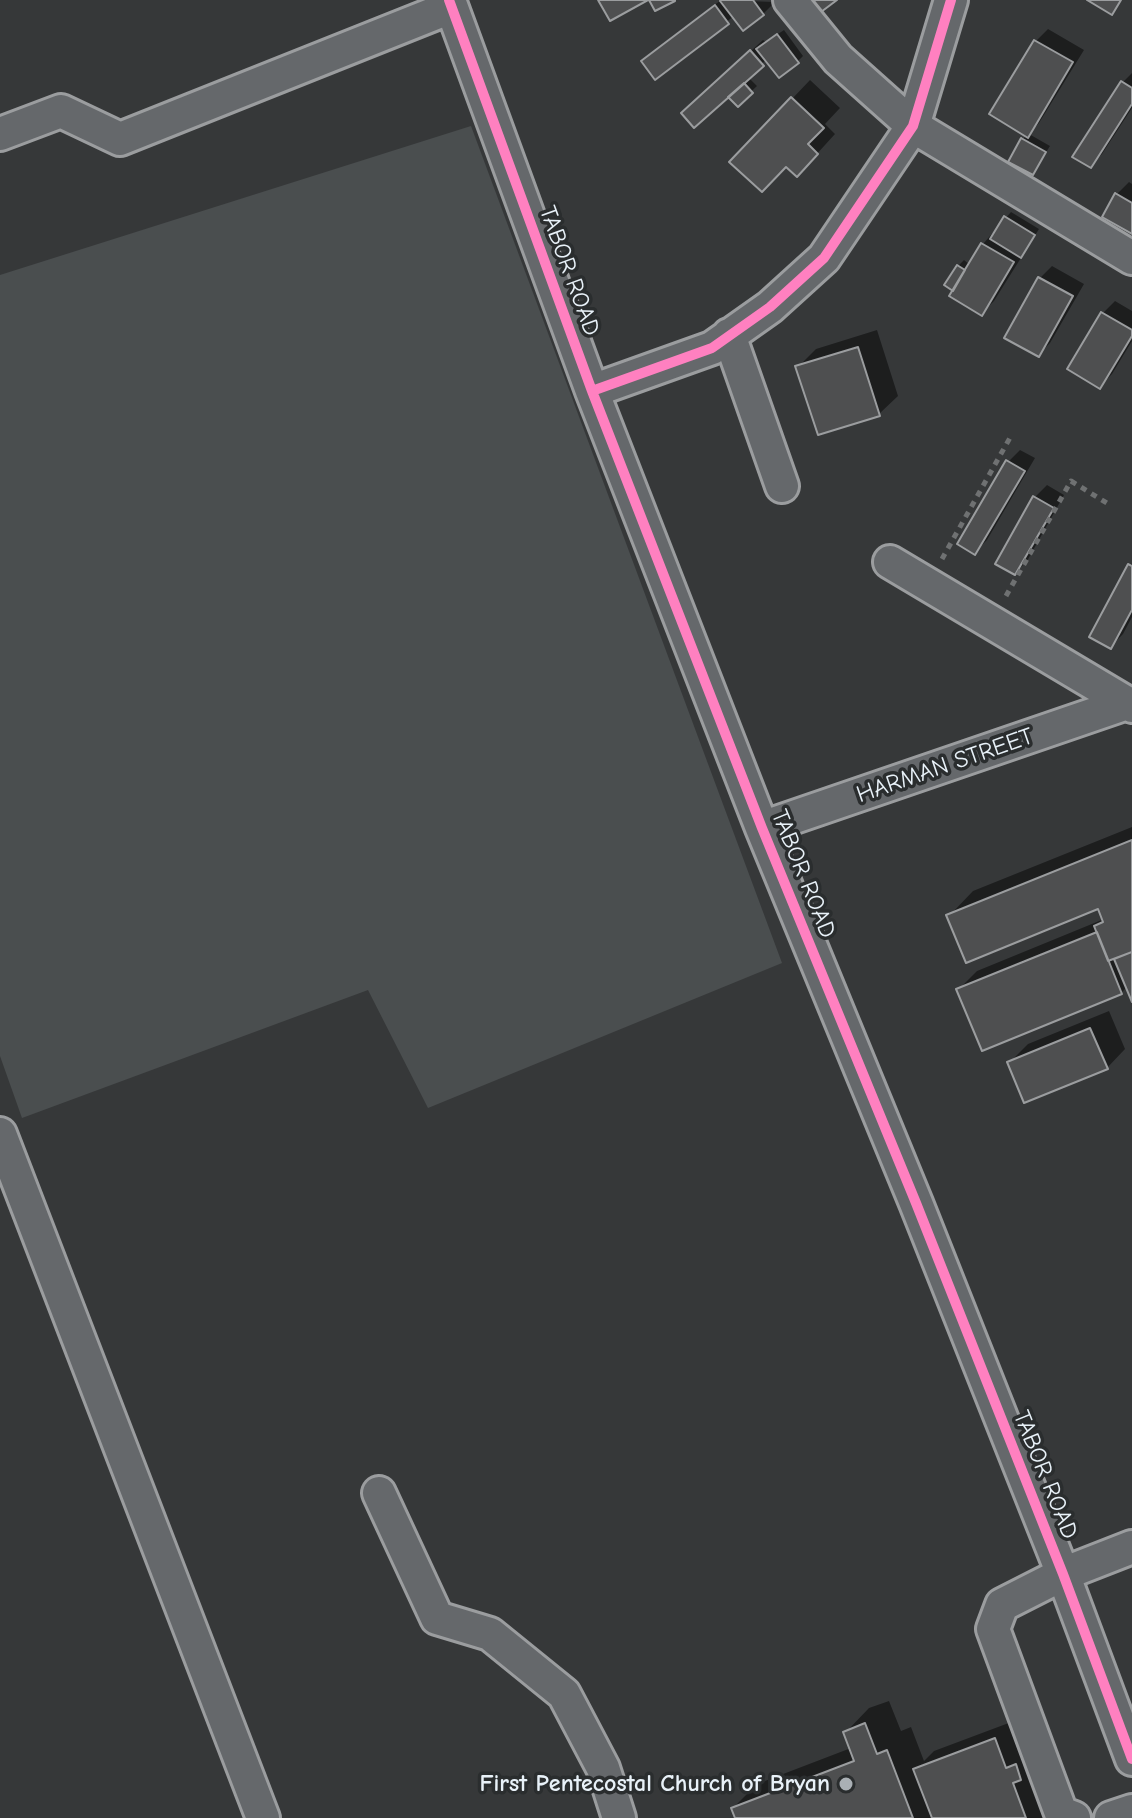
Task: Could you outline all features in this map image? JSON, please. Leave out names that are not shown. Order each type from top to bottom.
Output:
[{"type":"street","points":[[790,0],[838,59],[913,126],[1132,258]]},
{"type":"street","points":[[592,391],[712,348],[770,307],[824,258],[913,126],[951,0]]},
{"type":"street","points":[[0,134],[61,111],[120,139],[450,3]]},
{"type":"street","name":"TABOR ROAD","points":[[450,3],[592,391],[762,828],[922,1218],[1063,1574],[1132,1759]]},
{"type":"street","points":[[729,335],[782,486]]},
{"type":"street","points":[[890,562],[1130,705]]},
{"type":"street","name":"HARMAN STREET","points":[[762,828],[1130,705]]},
{"type":"street","points":[[0,1134],[263,1818]]},
{"type":"street","points":[[379,1493],[437,1618],[490,1634],[564,1694],[603,1768],[619,1818]]},
{"type":"street","points":[[1074,1818],[1061,1813],[993,1629],[1002,1605],[1063,1574],[1132,1547]]},
{"type":"street","points":[[1111,1818],[1132,1811]]},
{"type":"path","points":[[928,584],[1011,436]]},
{"type":"path","points":[[991,622],[1071,481],[1110,505]]},
{"type":"shaded area","points":[[471,126],[782,963],[428,1108],[368,990],[22,1118],[0,1056],[0,275]]},
{"type":"building","points":[[598,0],[648,0],[610,21]]},
{"type":"building","points":[[649,0],[675,0],[675,1],[655,11]]},
{"type":"building","points":[[721,0],[753,0],[764,15],[743,31]]},
{"type":"building","points":[[812,0],[837,0],[821,12]]},
{"type":"building","points":[[1087,0],[1121,0],[1112,15]]},
{"type":"building","points":[[715,5],[729,24],[655,80],[641,61]]},
{"type":"building","points":[[777,34],[799,63],[779,78],[756,49]]},
{"type":"building","points":[[1034,40],[1073,62],[1028,138],[989,114]]},
{"type":"building","points":[[750,50],[764,66],[694,128],[681,113]]},
{"type":"building","points":[[1121,81],[1132,88],[1132,104],[1091,168],[1072,157]]},
{"type":"building","points":[[744,83],[753,93],[738,107],[728,97]]},
{"type":"building","points":[[791,97],[824,128],[808,144],[818,154],[797,177],[786,167],[762,192],[729,162]]},
{"type":"building","points":[[1021,138],[1046,152],[1033,175],[1008,162]]},
{"type":"building","points":[[1115,193],[1132,203],[1132,234],[1102,217]]},
{"type":"building","points":[[1004,216],[1035,235],[1021,258],[990,239]]},
{"type":"building","points":[[981,243],[1014,262],[982,316],[949,296]]},
{"type":"building","points":[[957,265],[965,270],[953,291],[944,285]]},
{"type":"building","points":[[1038,277],[1073,296],[1039,357],[1004,338]]},
{"type":"building","points":[[1101,312],[1132,330],[1132,336],[1100,389],[1067,369]]},
{"type":"building","points":[[858,347],[880,416],[818,435],[795,366]]},
{"type":"building","points":[[1006,460],[1025,471],[975,555],[957,544]]},
{"type":"building","points":[[1033,496],[1054,508],[1015,575],[995,564]]},
{"type":"building","points":[[1128,564],[1132,566],[1132,610],[1111,649],[1089,637]]},
{"type":"building","points":[[1132,840],[1132,952],[1108,961],[1094,926],[1103,922],[1098,909],[966,963],[946,915]]},
{"type":"building","points":[[1097,932],[1122,994],[982,1051],[956,989]]},
{"type":"building","points":[[1132,952],[1132,1002],[1114,959]]},
{"type":"building","points":[[1090,1028],[1108,1069],[1024,1103],[1007,1062]]},
{"type":"building","name":"First Pentecostal Church of Bryan","points":[[865,1723],[877,1754],[887,1750],[913,1818],[735,1818],[731,1808],[854,1761],[843,1732]]},
{"type":"building","points":[[995,1738],[1006,1768],[1016,1764],[1021,1780],[1013,1783],[1026,1818],[932,1818],[913,1769]]},
{"type":"cycle path","points":[[449,0],[592,391],[762,828],[916,1203],[1063,1574],[1132,1759]]},
{"type":"cycle path","points":[[592,391],[712,348],[770,307],[824,258],[913,126],[951,0]]},
{"type":"place","name":"First Pentecostal Church of Bryan","points":[[846,1784]]}]
